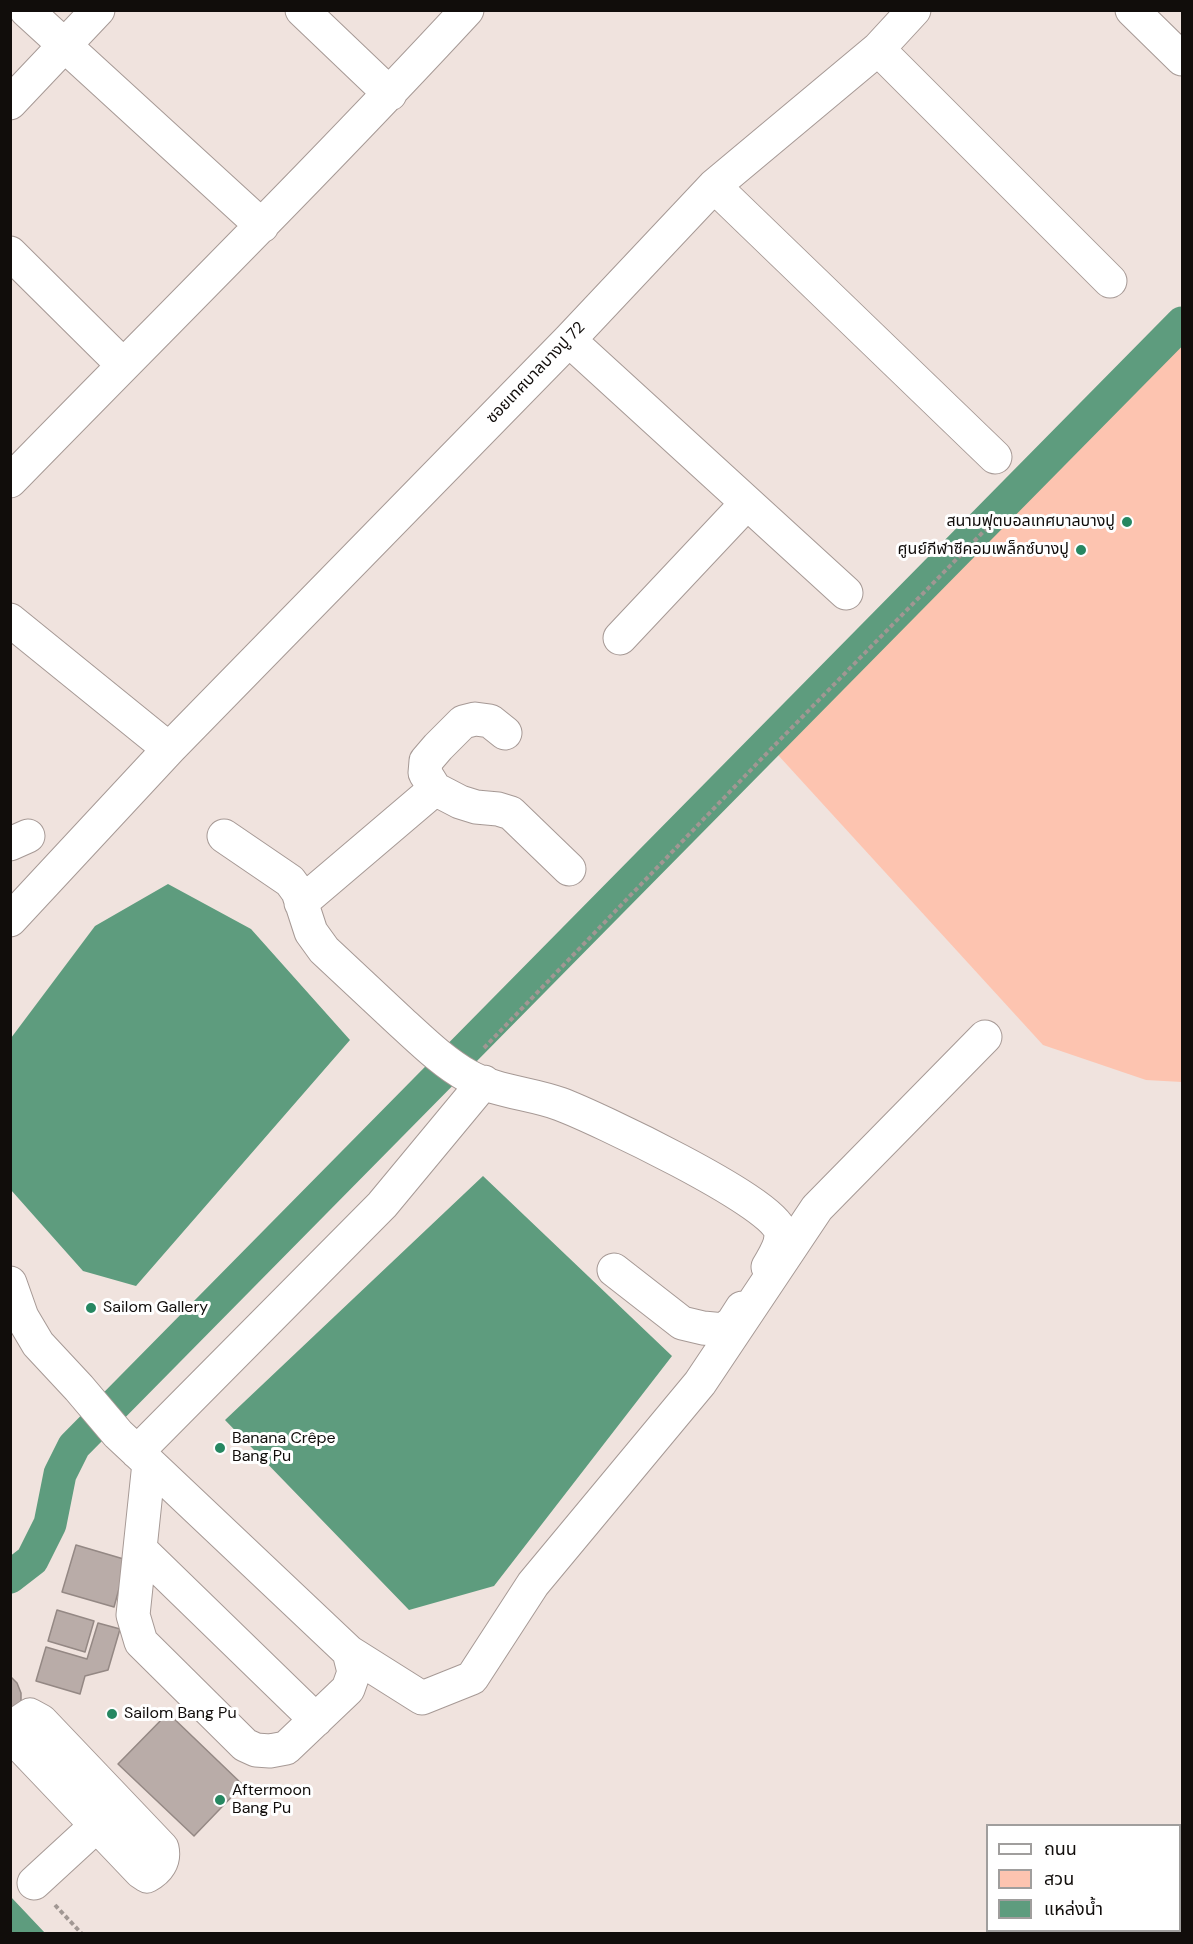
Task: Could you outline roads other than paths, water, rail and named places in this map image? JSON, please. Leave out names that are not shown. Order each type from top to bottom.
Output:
[{"type":"street","points":[[26,10],[262,226]]},
{"type":"street","points":[[10,103],[98,10]]},
{"type":"street","points":[[302,10],[390,93]]},
{"type":"street","points":[[10,481],[262,226],[466,10]]},
{"type":"street","name":"ซอยเทศบาลบางปู 72","points":[[10,920],[169,749],[569,340],[714,186],[878,49],[914,10]]},
{"type":"street","points":[[1132,10],[1182,59]]},
{"type":"street","points":[[878,49],[1110,282]]},
{"type":"street","points":[[714,186],[995,457]]},
{"type":"street","points":[[10,253],[123,365]]},
{"type":"street","points":[[569,340],[846,592]]},
{"type":"street","points":[[620,638],[747,503]]},
{"type":"street","points":[[10,620],[169,749]]},
{"type":"street","points":[[505,733],[490,721],[475,719],[464,722],[426,761],[425,773],[435,789],[476,807],[511,813],[569,869]]},
{"type":"street","points":[[301,903],[435,789]]},
{"type":"street","points":[[224,836],[290,881],[298,892],[311,932],[324,950],[428,1047],[473,1077],[557,1103],[601,1120],[734,1191],[771,1216],[780,1230],[779,1248],[733,1322],[724,1330],[682,1323],[614,1270]]},
{"type":"street","points":[[10,1283],[22,1317],[16,1342],[38,1344],[135,1450],[349,1652],[422,1698],[472,1678],[533,1584],[700,1383],[817,1209],[985,1038]]},
{"type":"street","points":[[349,1652],[354,1672],[348,1689],[286,1748],[270,1751],[256,1750],[245,1745],[141,1642],[134,1615],[140,1549],[135,1450],[382,1205],[473,1077]]},
{"type":"street","points":[[140,1549],[316,1720]]},
{"type":"street","points":[[30,1715],[41,1721],[154,1837],[162,1848],[162,1862],[147,1876],[87,1834],[15,1737],[14,1729],[18,1723],[30,1715]]},
{"type":"street","points":[[41,1876],[87,1834]]},
{"type":"water","points":[[168,884],[251,929],[350,1040],[136,1286],[83,1271],[11,1190],[11,1038],[95,926]]},
{"type":"water","points":[[483,1176],[672,1356],[494,1586],[409,1610],[225,1420]]},
{"type":"water","points":[[11,1897],[45,1933],[11,1933]]},
{"type":"waterway","points":[[10,1577],[32,1560],[50,1524],[60,1474],[74,1446],[1182,323]]},
{"type":"place","name":"สนามฟุตบอลเทศบาลบางปู","points":[[1127,522]]},
{"type":"place","name":"ศูนย์กีฬาซีคอมเพล็กซ์บางปู","points":[[1081,550]]},
{"type":"place","name":"Sailom Gallery","points":[[91,1308]]},
{"type":"place","name":"Banana Crêpe Bang Pu","points":[[220,1448]]},
{"type":"place","name":"Sailom Bang Pu","points":[[112,1714]]},
{"type":"place","name":"Aftermoon Bang Pu","points":[[220,1800]]}]
